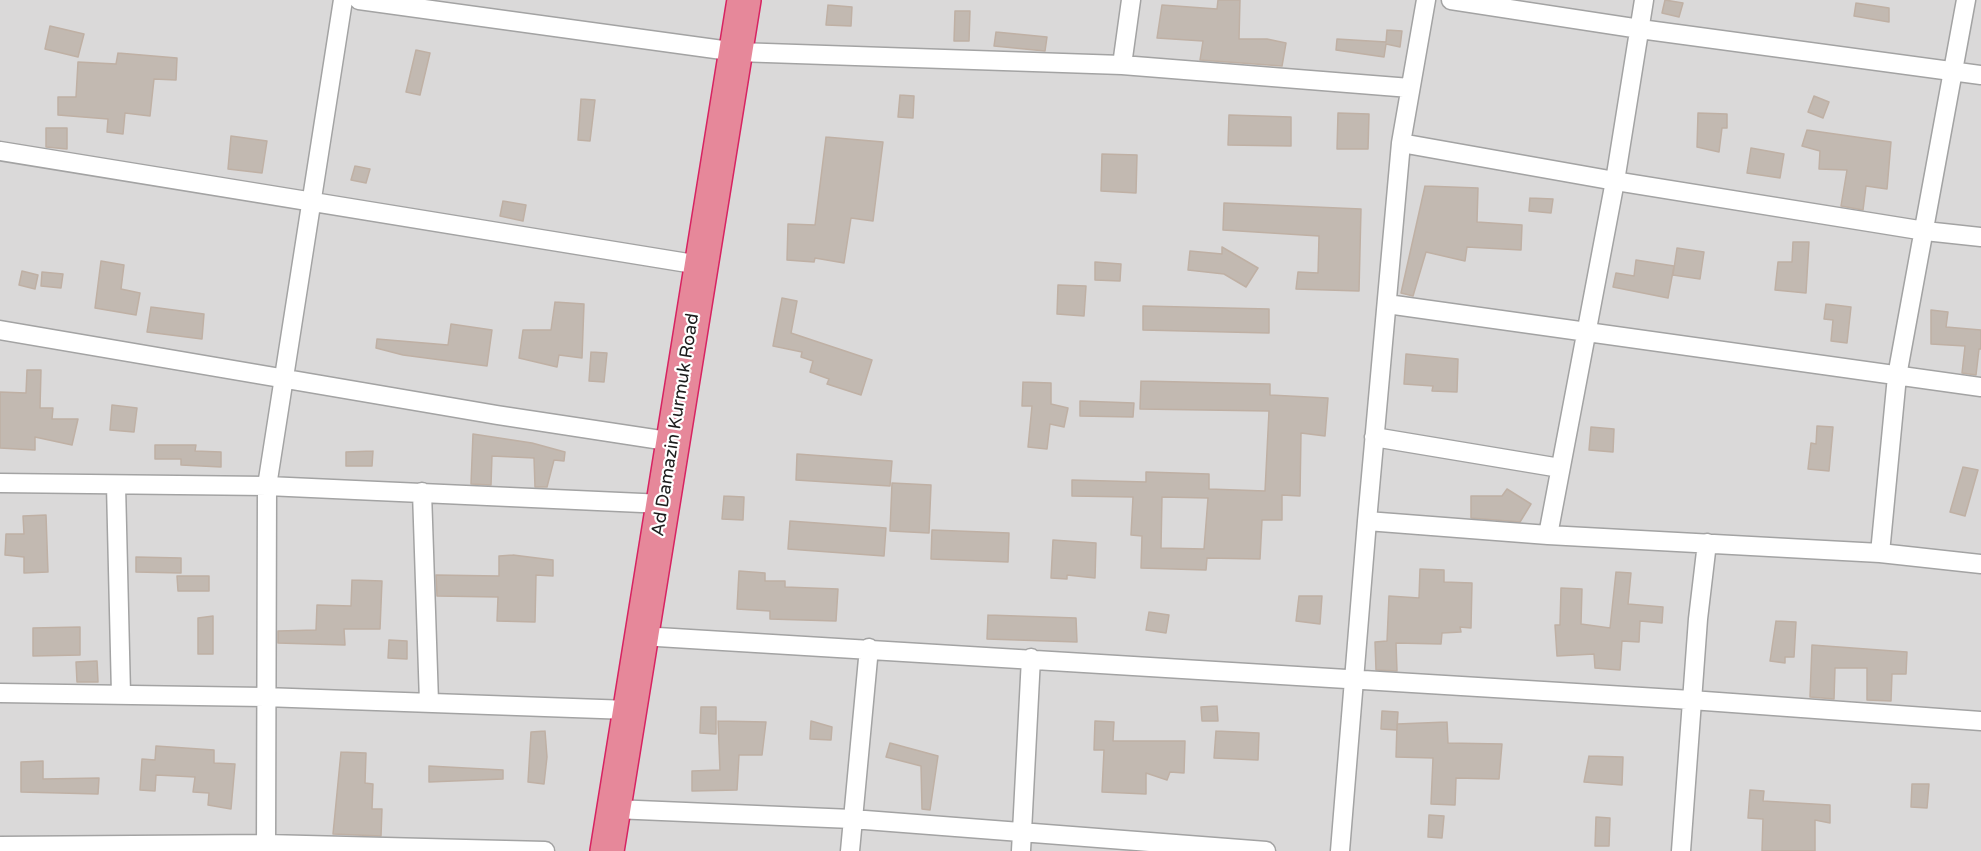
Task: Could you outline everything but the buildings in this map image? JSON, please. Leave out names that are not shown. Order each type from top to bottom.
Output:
[{"type":"highway","name":"Ad Damazin Kurmuk Road","points":[[607,851],[744,0]]},
{"type":"street","points":[[266,848],[264,697],[267,486],[344,0]]},
{"type":"street","points":[[359,0],[737,52],[1122,65],[1410,88]]},
{"type":"street","points":[[1122,65],[1131,0]]},
{"type":"street","points":[[1340,851],[1401,143],[1425,0]]},
{"type":"street","points":[[1451,0],[1640,29],[1981,75]]},
{"type":"street","points":[[1548,535],[1615,181],[1644,0]]},
{"type":"street","points":[[1880,553],[1898,376],[1966,0]]},
{"type":"street","points":[[1401,143],[1615,181],[1925,231],[1981,237]]},
{"type":"street","points":[[0,151],[700,265]]},
{"type":"street","points":[[1387,304],[1981,387]]},
{"type":"street","points":[[0,330],[674,442]]},
{"type":"street","points":[[1374,437],[1560,468]]},
{"type":"street","points":[[0,483],[267,486],[664,504]]},
{"type":"street","points":[[116,484],[121,694]]},
{"type":"street","points":[[422,492],[429,702]]},
{"type":"street","points":[[1367,521],[1548,535],[1880,553],[1981,564]]},
{"type":"street","points":[[1681,851],[1691,700],[1707,543]]},
{"type":"street","points":[[641,636],[1354,678],[1981,721]]},
{"type":"street","points":[[850,851],[869,648]]},
{"type":"street","points":[[1022,842],[1031,658]]},
{"type":"street","points":[[0,693],[264,697],[629,710]]},
{"type":"street","points":[[614,809],[852,819],[1022,842],[1266,851]]},
{"type":"street","points":[[0,846],[544,851]]},
{"type":"shaded area","points":[[0,0],[1981,0],[1981,851],[0,851]]}]
